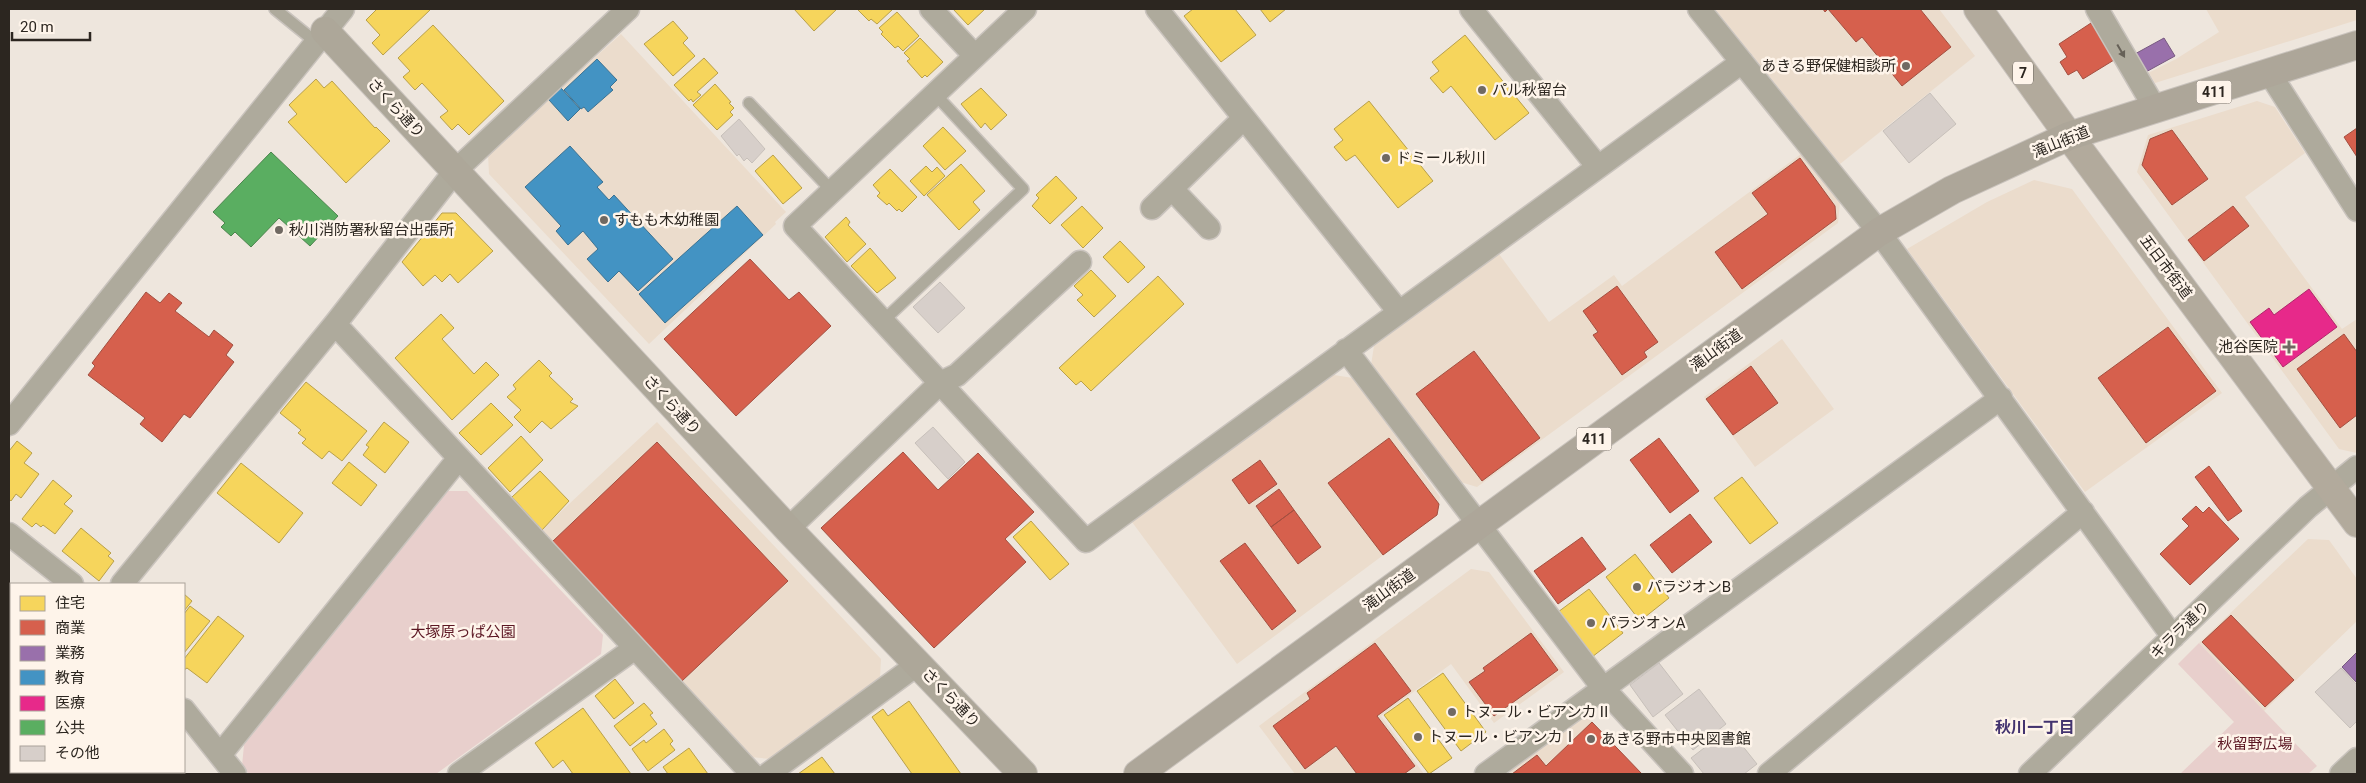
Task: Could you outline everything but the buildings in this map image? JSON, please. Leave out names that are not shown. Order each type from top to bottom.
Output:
[{"type":"highway","name":"滝山街道","points":[[1138,774],[1879,232],[1952,190],[2069,136],[2357,45]]},
{"type":"main road","name":"五日市街道","points":[[1978,9],[2069,136],[2357,523]]},
{"type":"street","points":[[9,424],[343,9]]},
{"type":"street","points":[[123,583],[335,324],[455,171],[628,9]]},
{"type":"street","points":[[931,9],[975,56]]},
{"type":"street","points":[[1025,9],[795,226],[1086,541],[1742,62]]},
{"type":"street","points":[[1157,9],[1399,312]]},
{"type":"street","points":[[1471,9],[1598,167]]},
{"type":"street","points":[[1699,9],[1879,232],[2173,636]]},
{"type":"street","points":[[2097,9],[2156,110]]},
{"type":"street","name":"さくら通り","points":[[321,37],[455,171],[788,529],[1023,774]]},
{"type":"street","points":[[2270,74],[2357,210]]},
{"type":"street","points":[[1152,208],[1244,118]]},
{"type":"street","points":[[1172,189],[1209,228]]},
{"type":"street","points":[[788,529],[940,383],[957,375],[1080,262]]},
{"type":"street","points":[[335,324],[752,774]]},
{"type":"street","points":[[1346,350],[1603,688],[1682,774]]},
{"type":"street","points":[[1486,774],[2001,398]]},
{"type":"street","points":[[220,755],[459,458]]},
{"type":"street","name":"キララ通り","points":[[2030,774],[2330,488],[2357,468]]},
{"type":"street","points":[[1769,774],[2083,512]]},
{"type":"street","points":[[9,534],[71,583]]},
{"type":"street","points":[[459,774],[635,648]]},
{"type":"street","points":[[768,774],[918,664]]},
{"type":"street","points":[[185,711],[235,774]]},
{"type":"street","points":[[2341,774],[2357,759]]},
{"type":"lane","points":[[275,9],[321,37]]},
{"type":"lane","points":[[883,320],[1023,189],[935,94]]},
{"type":"lane","points":[[749,103],[832,191]]},
{"type":"shaded area","points":[[1715,9],[1939,9],[1975,56],[1840,164]]},
{"type":"shaded area","points":[[2206,9],[2357,9],[2357,20],[2155,83],[2150,75],[2148,77],[2146,74],[2176,59],[2219,32]]},
{"type":"shaded area","points":[[621,34],[786,212],[775,222],[776,224],[649,344],[489,174],[488,154]]},
{"type":"shaded area","points":[[2257,101],[2275,107],[2305,153],[2245,197],[2342,329],[2357,319],[2357,453],[2339,449],[2137,172],[2148,135]]},
{"type":"shaded area","points":[[1801,154],[1840,203],[1838,223],[1477,487],[1457,481],[1371,365],[1374,346],[1499,254],[1549,322],[1614,275],[1622,286]]},
{"type":"shaded area","points":[[2034,180],[2072,189],[2222,393],[2085,492],[1907,249],[1987,202]]},
{"type":"shaded area","points":[[1782,339],[1834,409],[1755,467],[1704,397]]},
{"type":"shaded area","points":[[1334,375],[1353,378],[1440,497],[1437,515],[1237,664],[1132,522]]},
{"type":"shaded area","points":[[657,422],[881,659],[880,678],[771,759],[750,757],[539,532]]},
{"type":"shaded area","points":[[2308,539],[2329,540],[2357,579],[2357,621],[2264,711],[2199,643]]},
{"type":"shaded area","points":[[1471,569],[1489,572],[1564,672],[1494,723],[1451,664],[1381,716],[1424,774],[1295,774],[1259,726]]},
{"type":"shaded area","name":"あきる野市中央図書館","points":[[1583,718],[1588,718],[1642,774],[1505,774]]},
{"type":"green space","name":"大塚原っぱ公園","points":[[448,491],[467,491],[603,635],[601,654],[436,774],[249,774],[242,766],[244,745]]},
{"type":"green space","name":"秋留野広場","points":[[2199,643],[2317,766],[2308,774],[2180,774],[2234,722],[2178,664]]},
{"type":"place","name":"あきる野保健相談所","points":[[1906,66]]},
{"type":"place","name":"パル秋留台","points":[[1482,90]]},
{"type":"place","name":"ドミール秋川","points":[[1386,158]]},
{"type":"place","name":"すもも木幼稚園","points":[[604,220]]},
{"type":"place","name":"秋川消防署秋留台出張所","points":[[279,230]]},
{"type":"place","name":"池谷医院","points":[[2289,347]]},
{"type":"place","name":"パラジオンB","points":[[1637,587]]},
{"type":"place","name":"パラジオンA","points":[[1591,623]]},
{"type":"place","name":"トヌール・ビアンカⅡ","points":[[1452,712]]},
{"type":"place","name":"トヌール・ビアンカⅠ","points":[[1418,737]]},
{"type":"place","name":"あきる野市中央図書館","points":[[1591,739]]},
{"type":"district","name":"秋川一丁目","points":[[2035,727]]}]
